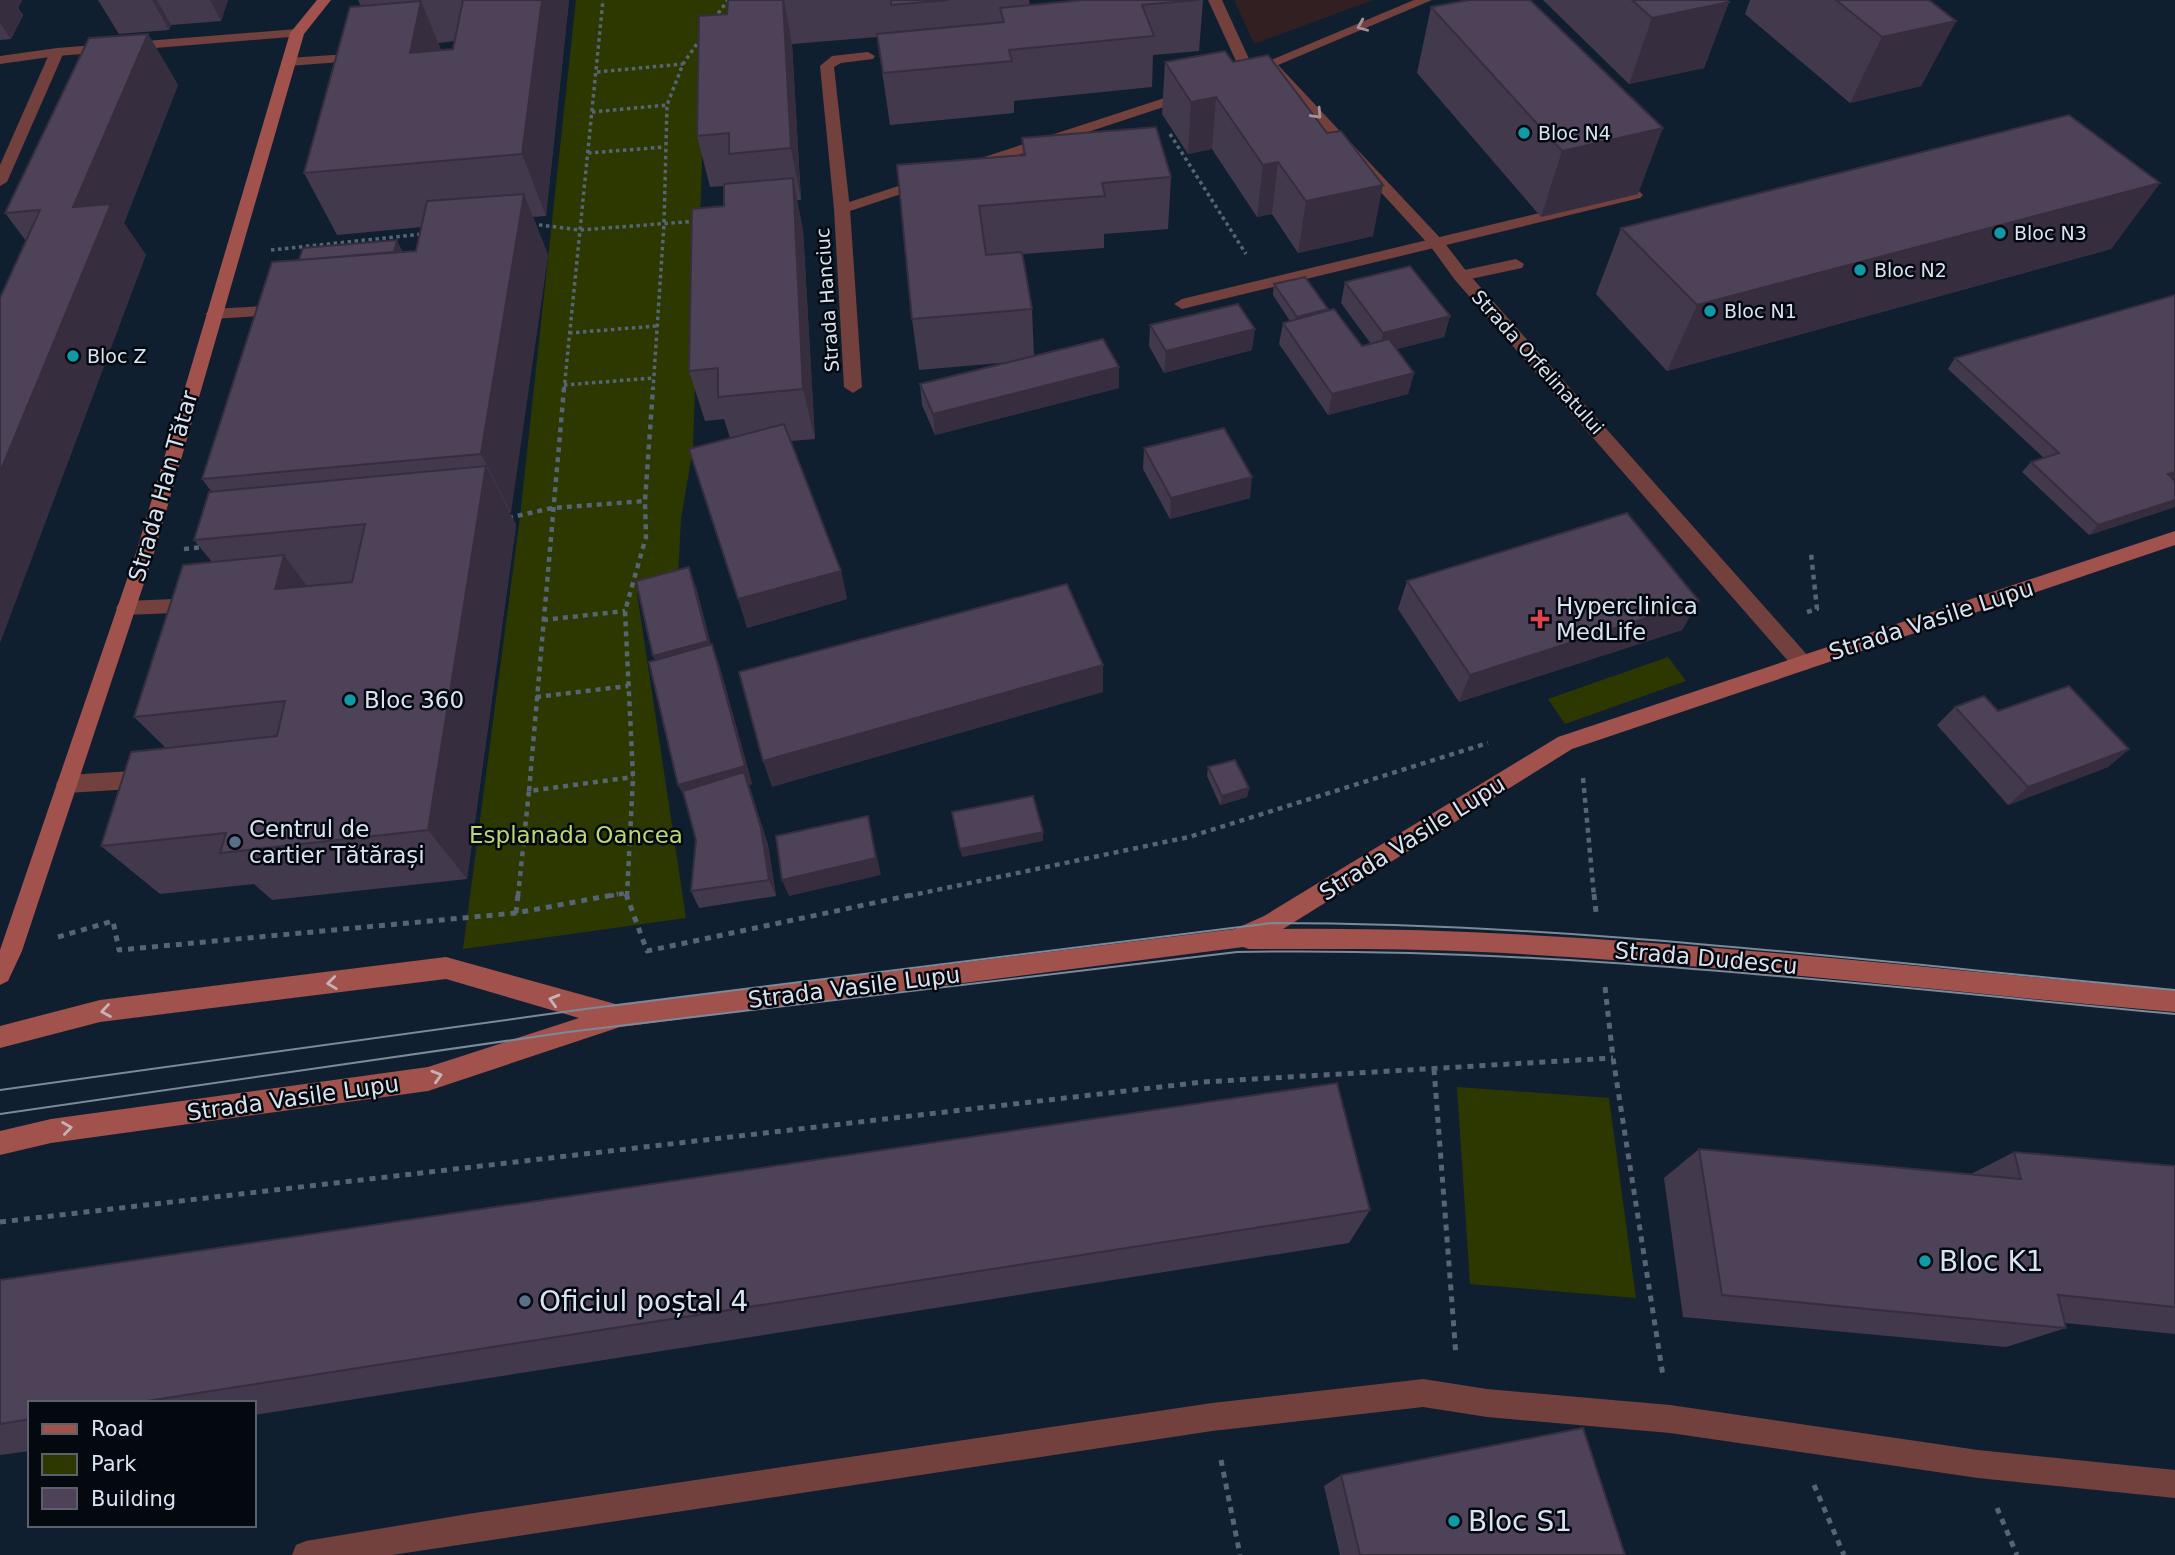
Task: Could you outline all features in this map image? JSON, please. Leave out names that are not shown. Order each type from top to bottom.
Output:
[{"type":"main road","name":"Strada Han Tătar","points":[[0,974],[11,951],[145,553],[212,314],[297,33],[324,0]]},
{"type":"main road","name":"Strada Vasile Lupu","points":[[0,1143],[51,1130],[428,1079],[620,1016],[1237,939],[1272,923],[1565,743],[2175,538]]},
{"type":"main road","name":"Strada Dudescu","points":[[1237,939],[1336,936],[1601,948],[2175,1002]]},
{"type":"main road","name":"Strada Vasile Lupu","points":[[0,1037],[100,1011],[446,968],[585,1009],[620,1016]]},
{"type":"street","points":[[1215,0],[1242,74],[1425,0]]},
{"type":"street","points":[[0,60],[57,52],[297,33]]},
{"type":"street","points":[[0,182],[57,52]]},
{"type":"street","points":[[288,62],[384,56]]},
{"type":"street","name":"Strada Hanciuc","points":[[853,387],[842,209],[827,66],[837,59],[868,56]]},
{"type":"street","name":"Strada Orfelinatului","points":[[1271,64],[1437,244],[1461,276],[1802,663]]},
{"type":"street","name":"Strada Hanciuc","points":[[842,209],[1200,90]]},
{"type":"street","points":[[1182,304],[1635,195]]},
{"type":"street","points":[[1461,276],[1516,264]]},
{"type":"street","points":[[212,314],[294,309]]},
{"type":"street","points":[[126,608],[222,604]]},
{"type":"street","points":[[67,784],[176,778]]},
{"type":"street","points":[[306,1555],[487,1525],[1212,1417],[1423,1393],[1670,1419],[2005,1467],[2175,1484]]},
{"type":"path","points":[[516,913],[529,791],[552,508],[603,0]]},
{"type":"path","points":[[713,21],[728,0]]},
{"type":"path","points":[[705,32],[683,64],[667,105],[664,224],[653,378],[646,537],[625,611],[633,778],[626,893],[647,951],[1189,837],[1500,739]]},
{"type":"path","points":[[596,72],[683,64]]},
{"type":"path","points":[[592,112],[667,105]]},
{"type":"path","points":[[1153,107],[1266,285]]},
{"type":"path","points":[[588,153],[665,147]]},
{"type":"path","points":[[527,223],[580,230],[705,221]]},
{"type":"path","points":[[230,255],[433,233]]},
{"type":"path","points":[[569,333],[657,326]]},
{"type":"path","points":[[564,386],[653,378]]},
{"type":"path","points":[[506,519],[552,508],[646,501]]},
{"type":"path","points":[[145,553],[214,546]]},
{"type":"path","points":[[1768,625],[1817,609],[1811,553]]},
{"type":"path","points":[[543,620],[625,611]]},
{"type":"path","points":[[536,697],[628,686]]},
{"type":"path","points":[[1565,743],[1582,767],[1613,1058],[1670,1419]]},
{"type":"path","points":[[529,791],[633,778]]},
{"type":"path","points":[[11,951],[113,921],[120,950],[516,913],[626,893]]},
{"type":"path","points":[[0,1222],[1203,1082],[1613,1058]]},
{"type":"path","points":[[1434,1069],[1460,1399]]},
{"type":"path","points":[[1212,1417],[1240,1555]]},
{"type":"path","points":[[1795,1439],[1844,1555]]},
{"type":"shaded area","points":[[1234,0],[1373,0],[1254,44]]},
{"type":"green space","name":"Esplanada Oancea","points":[[576,0],[731,0],[705,65],[693,448],[681,519],[678,576],[637,593],[686,918],[463,949],[520,517]]},
{"type":"green space","points":[[1668,657],[1686,681],[1565,724],[1548,699]]},
{"type":"green space","points":[[1457,1087],[1609,1098],[1636,1298],[1470,1284]]},
{"type":"building","points":[[463,0],[542,0],[522,154],[304,173],[350,7],[421,1],[410,53],[453,49]]},
{"type":"building","points":[[728,0],[783,0],[791,148],[729,154],[729,133],[697,136],[699,16],[727,14]]},
{"type":"building","points":[[891,0],[949,0],[891,5]]},
{"type":"building","points":[[1082,0],[1197,0],[1142,5],[1154,36],[1009,50],[1012,61],[883,73],[877,34],[1004,22],[1000,8]]},
{"type":"building","points":[[1469,0],[1530,0],[1663,128],[1562,151],[1431,7]]},
{"type":"building","points":[[1632,0],[1726,0],[1729,2],[1652,18]]},
{"type":"building","points":[[1836,0],[1929,0],[1956,21],[1882,37]]},
{"type":"building","points":[[148,34],[73,207],[111,204],[0,472],[0,298],[40,210],[5,213],[89,38]]},
{"type":"building","points":[[1225,51],[1233,62],[1268,55],[1327,133],[1341,131],[1383,185],[1306,201],[1278,162],[1263,165],[1216,97],[1191,102],[1165,62]]},
{"type":"building","points":[[2069,115],[2160,183],[1697,305],[1621,228]]},
{"type":"building","points":[[1156,127],[1171,177],[1102,183],[1105,196],[979,206],[986,255],[1022,252],[1032,309],[912,319],[897,165],[1025,155],[1022,138]]},
{"type":"building","points":[[793,178],[803,389],[718,397],[718,368],[689,371],[692,209],[724,206],[724,184]]},
{"type":"building","points":[[524,194],[481,454],[202,479],[272,262],[416,251],[427,201]]},
{"type":"building","points":[[397,240],[394,252],[299,260],[303,248]]},
{"type":"building","points":[[1410,266],[1450,316],[1383,333],[1345,282]]},
{"type":"building","points":[[1305,277],[1328,309],[1297,317],[1274,284]]},
{"type":"building","points":[[2175,295],[2175,472],[2168,474],[2175,481],[2175,500],[2098,525],[2031,462],[2059,453],[1955,358]]},
{"type":"building","points":[[1238,304],[1255,329],[1166,351],[1150,325]]},
{"type":"building","points":[[1334,309],[1362,346],[1389,339],[1414,373],[1332,394],[1283,323]]},
{"type":"building","points":[[1103,339],[1119,367],[933,414],[920,384]]},
{"type":"building","points":[[784,424],[841,571],[738,599],[689,449]]},
{"type":"building","points":[[1224,428],[1252,477],[1171,498],[1144,448]]},
{"type":"building","points":[[486,466],[428,830],[220,853],[226,833],[101,846],[131,752],[277,736],[285,701],[134,717],[183,565],[284,555],[275,589],[352,582],[365,524],[194,540],[209,492]]},
{"type":"building","name":"Hyperclinica MedLife","points":[[1627,513],[1699,601],[1470,675],[1407,581]]},
{"type":"building","points":[[689,567],[708,641],[653,656],[636,581]]},
{"type":"building","points":[[1067,584],[1103,665],[763,761],[739,672]]},
{"type":"building","points":[[712,644],[745,766],[678,785],[649,662]]},
{"type":"building","points":[[2069,686],[2129,749],[2028,787],[1955,707],[1984,696],[1998,711]]},
{"type":"building","points":[[1235,760],[1249,788],[1222,796],[1208,767]]},
{"type":"building","points":[[744,772],[761,828],[769,880],[691,891],[696,840],[683,791]]},
{"type":"building","points":[[1033,796],[1043,832],[960,849],[952,812]]},
{"type":"building","points":[[868,816],[876,858],[782,880],[776,836]]},
{"type":"building","points":[[1337,1083],[1370,1210],[147,1401],[28,1401],[28,1419],[0,1424],[0,1280]]},
{"type":"building","name":"Bloc K1","points":[[1699,1149],[2021,1179],[2014,1152],[2175,1166],[2175,1307],[2058,1295],[2066,1328],[1722,1295]]},
{"type":"building","name":"Bloc S1","points":[[1583,1428],[1625,1555],[1360,1555],[1341,1475]]},
{"type":"tram line","points":[[0,1090],[585,1009],[1272,923],[1385,925],[1611,937],[1837,956],[2175,990]]},
{"type":"tram line","points":[[0,1114],[568,1032],[1237,952],[1355,952],[1590,961],[1824,980],[2175,1014]]},
{"type":"place","name":"Bloc N4","points":[[1524,133]]},
{"type":"place","name":"Bloc N3","points":[[2000,233]]},
{"type":"place","name":"Bloc N2","points":[[1860,270]]},
{"type":"place","name":"Bloc N1","points":[[1710,311]]},
{"type":"place","name":"Bloc Z","points":[[73,356]]},
{"type":"place","name":"Hyperclinica MedLife","points":[[1540,619]]},
{"type":"place","name":"Bloc 360","points":[[350,700]]},
{"type":"place","name":"Centrul de cartier Tătărași","points":[[235,842]]},
{"type":"place","name":"Bloc K1","points":[[1925,1261]]},
{"type":"place","name":"Oficiul poștal 4","points":[[525,1301]]},
{"type":"place","name":"Bloc S1","points":[[1454,1521]]}]
